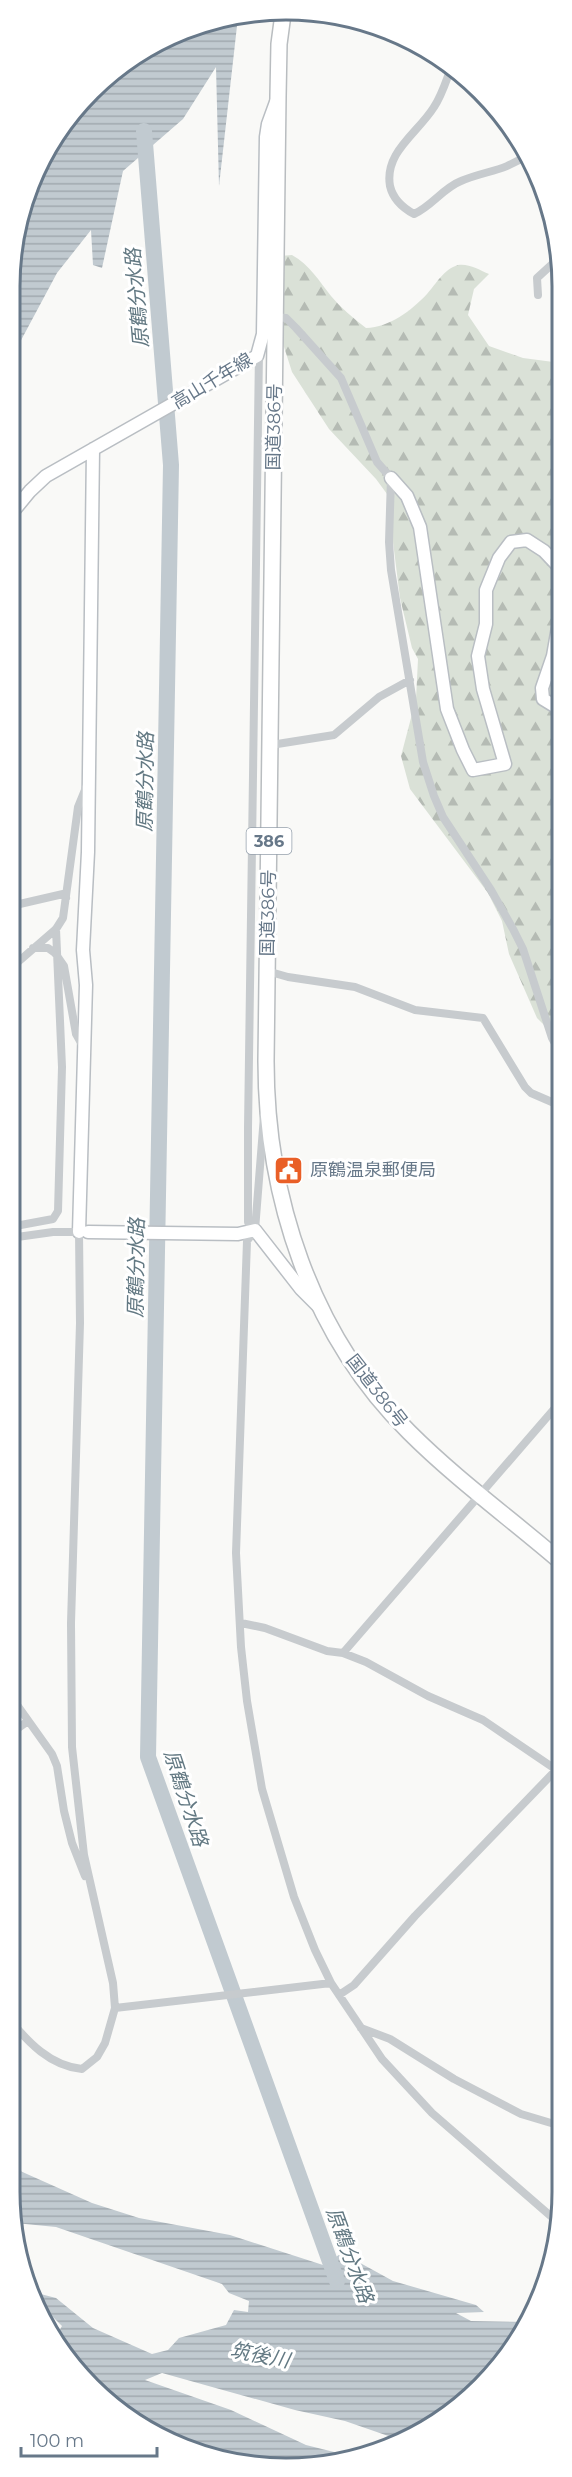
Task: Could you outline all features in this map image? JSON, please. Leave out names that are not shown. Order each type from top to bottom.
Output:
[{"type":"highway","name":"国道386号","points":[[282,20],[279,44],[278,96],[266,1097],[274,1167],[294,1243],[321,1309],[349,1357],[394,1416],[410,1433],[552,1554]]},
{"type":"street","points":[[448,75],[436,105],[400,148],[392,164],[388,176],[391,191],[396,200],[405,210],[414,214],[460,181],[499,171],[521,160]]},
{"type":"street","name":"高山千年線","points":[[20,504],[39,482],[256,355],[263,334],[266,137],[278,96]]},
{"type":"street","points":[[538,295],[537,278],[552,265]]},
{"type":"street","points":[[275,317],[286,318],[341,378],[377,462],[407,496],[420,527],[447,709],[473,770],[505,764],[483,690],[478,656],[486,624],[486,590],[499,558],[511,542],[527,540],[552,559]]},
{"type":"street","points":[[256,355],[249,1222],[301,1289],[321,1309]]},
{"type":"street","points":[[20,2033],[45,2055],[71,2068],[82,2069],[97,2057],[119,2008],[90,1887],[78,1813],[72,1747],[71,1623],[84,1232],[86,985],[83,950],[88,852],[87,784],[97,447]]},
{"type":"street","points":[[391,478],[389,542],[391,570],[423,762],[443,817],[491,890],[523,949],[552,1038]]},
{"type":"street","points":[[552,659],[542,688],[543,699],[552,704]]},
{"type":"street","points":[[271,746],[334,735],[379,697],[410,680]]},
{"type":"street","points":[[20,959],[56,929],[63,918],[78,807],[87,784]]},
{"type":"street","points":[[20,904],[63,894],[66,898]]},
{"type":"street","points":[[20,1225],[53,1220],[58,1211],[62,1067],[55,952],[56,929]]},
{"type":"street","points":[[33,948],[48,948],[55,952],[64,966],[76,1034],[84,1049]]},
{"type":"street","points":[[267,971],[288,977],[355,987],[415,1010],[483,1018],[525,1087],[531,1093],[552,1102]]},
{"type":"street","points":[[266,1097],[255,1230],[247,1241],[236,1552],[247,1701],[262,1789],[294,1898],[328,1984],[339,1995],[382,2059],[432,2113],[551,2216]]},
{"type":"street","points":[[20,1237],[53,1232],[238,1234],[255,1230]]},
{"type":"street","points":[[343,1653],[552,1411]]},
{"type":"street","points":[[241,1623],[265,1628],[327,1652],[343,1653],[366,1662],[428,1696],[483,1720],[552,1767]]},
{"type":"street","points":[[20,1709],[52,1754],[57,1766],[72,1843],[90,1887]]},
{"type":"street","points":[[20,1727],[28,1721]]},
{"type":"street","points":[[339,1995],[354,1984],[415,1916],[552,1777]]},
{"type":"street","points":[[119,2008],[328,1984]]},
{"type":"street","points":[[361,2028],[390,2039],[454,2079],[521,2114],[552,2123]]},
{"type":"green space","points":[[292,255],[309,268],[339,305],[366,328],[383,325],[407,312],[427,294],[444,273],[453,267],[466,265],[474,267],[489,274],[474,289],[468,315],[489,346],[523,358],[552,362],[552,1033],[537,1018],[509,954],[502,921],[488,893],[410,789],[401,756],[416,699],[418,659],[412,648],[400,598],[387,494],[329,429],[292,372],[277,325],[280,256]]},
{"type":"water","points":[[237,24],[219,186],[216,67],[183,119],[123,171],[102,268],[93,265],[91,230],[57,273],[20,342],[20,269],[25,234],[40,184],[64,138],[86,110],[110,86],[138,64],[184,40]]},
{"type":"water","name":"筑後川","points":[[20,2171],[92,2203],[139,2218],[230,2235],[323,2265],[342,2253],[393,2281],[476,2305],[484,2312],[456,2313],[471,2321],[518,2322],[486,2367],[462,2391],[434,2413],[389,2436],[345,2421],[295,2410],[162,2373],[145,2380],[231,2410],[306,2445],[336,2452],[286,2458],[234,2452],[200,2443],[168,2430],[138,2413],[110,2391],[86,2367],[64,2339],[59,2331],[62,2326],[49,2313],[40,2294],[56,2298],[93,2328],[152,2354],[168,2350],[179,2338],[226,2325],[234,2310],[248,2312],[249,2301],[229,2293],[222,2284],[56,2227],[22,2224]]},
{"type":"waterway","name":"原鶴分水路","points":[[144,131],[171,465],[148,1757],[337,2281]]},
{"type":"place","name":"原鶴温泉郵便局","points":[[289,1170]]}]
